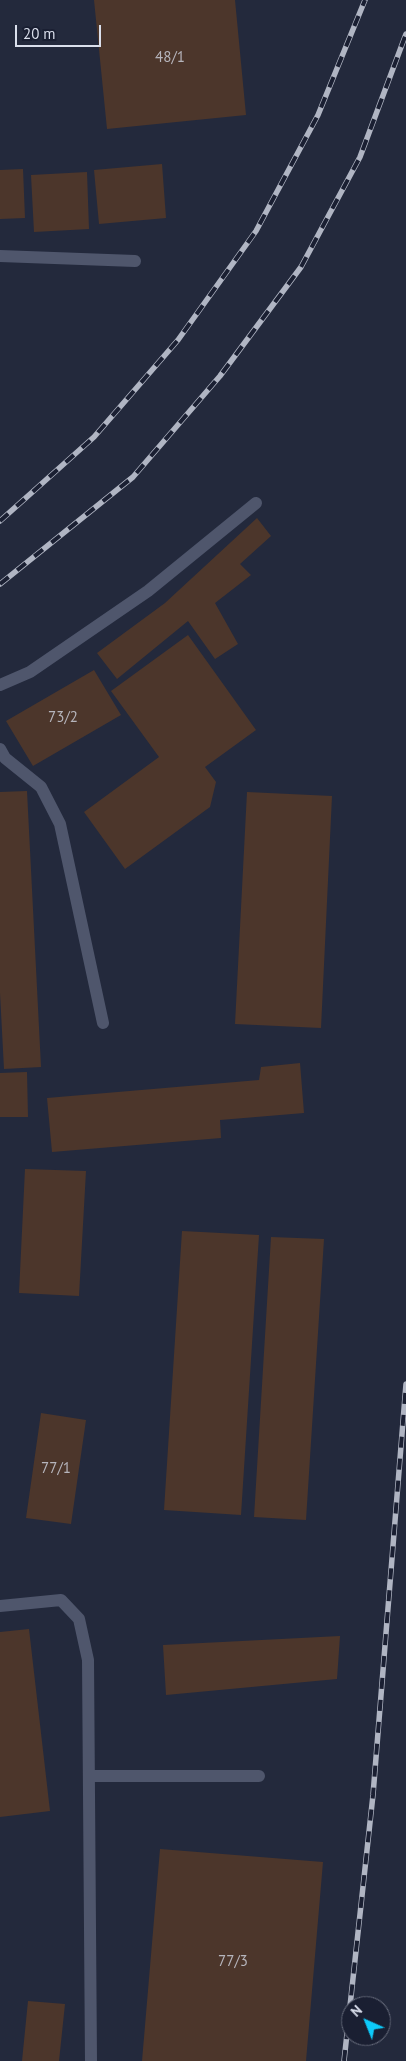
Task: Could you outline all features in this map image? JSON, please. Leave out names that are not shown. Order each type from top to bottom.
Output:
[{"type":"lane","points":[[0,256],[134,261]]},
{"type":"lane","points":[[0,685],[30,672],[148,591],[256,503]]},
{"type":"lane","points":[[0,749],[5,758],[41,787],[60,824],[104,1024]]},
{"type":"lane","points":[[0,1606],[61,1600],[79,1619],[88,1660],[91,2061]]},
{"type":"lane","points":[[88,1776],[259,1776]]},
{"type":"building","points":[[94,0],[235,0],[246,115],[107,129]]},
{"type":"building","points":[[162,164],[166,218],[99,224],[94,170]]},
{"type":"building","points":[[23,169],[25,218],[0,219],[0,170]]},
{"type":"building","points":[[87,172],[89,229],[34,232],[31,175]]},
{"type":"building","points":[[257,518],[271,536],[240,564],[251,575],[215,603],[238,644],[215,659],[188,621],[117,679],[97,653],[165,603]]},
{"type":"building","points":[[188,635],[256,730],[205,767],[216,782],[210,807],[125,869],[84,812],[159,757],[111,691]]},
{"type":"building","points":[[94,670],[121,715],[33,766],[6,721]]},
{"type":"building","points":[[27,791],[41,1067],[4,1069],[0,993],[0,792]]},
{"type":"building","points":[[247,792],[332,796],[321,1028],[235,1024]]},
{"type":"building","points":[[300,1063],[304,1113],[220,1120],[221,1138],[52,1152],[47,1098],[259,1080],[261,1067]]},
{"type":"building","points":[[27,1072],[28,1117],[0,1117],[0,1073]]},
{"type":"building","points":[[25,1169],[86,1171],[79,1296],[19,1293]]},
{"type":"building","points":[[182,1231],[259,1235],[241,1515],[164,1510]]},
{"type":"building","points":[[271,1237],[324,1239],[306,1520],[254,1517]]},
{"type":"building","points":[[41,1413],[86,1420],[71,1524],[26,1518]]},
{"type":"building","points":[[29,1629],[50,1811],[0,1817],[0,1632]]},
{"type":"building","points":[[340,1636],[337,1679],[166,1695],[163,1645]]},
{"type":"building","points":[[160,1849],[323,1862],[306,2061],[142,2061]]},
{"type":"building","points":[[28,2001],[65,2004],[59,2061],[22,2061]]},
{"type":"railway","points":[[0,521],[94,437],[178,340],[256,231],[318,115],[365,0]]},
{"type":"railway","points":[[0,584],[133,477],[220,376],[301,267],[360,157],[406,34]]},
{"type":"railway","points":[[344,2061],[373,1795],[406,1384]]}]
